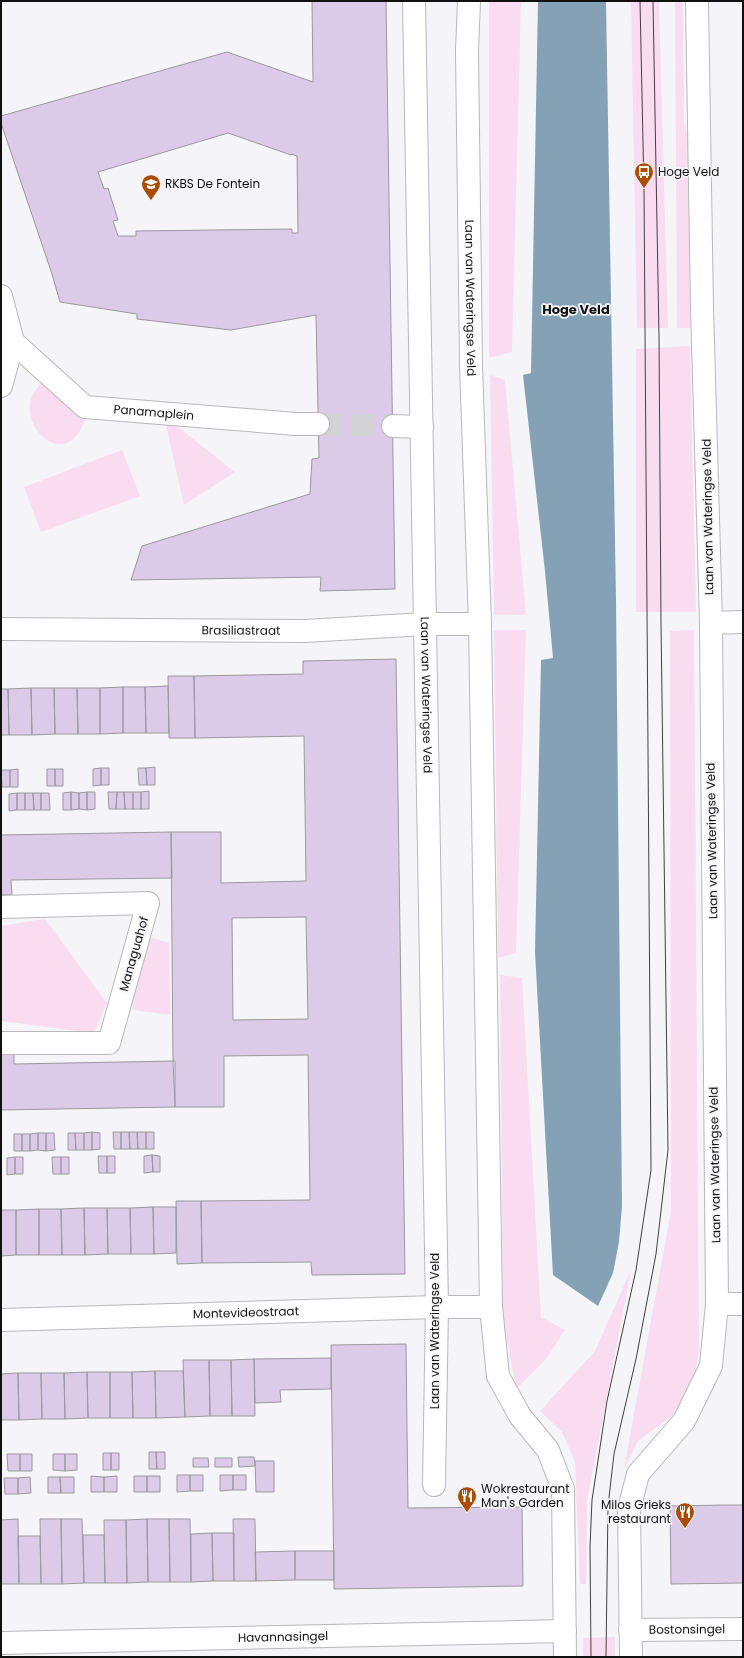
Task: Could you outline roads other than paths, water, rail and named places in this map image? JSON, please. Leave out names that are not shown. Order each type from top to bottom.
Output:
[{"type":"street","name":"Laan van Wateringse Veld","points":[[414,1],[437,1307],[434,1485]]},
{"type":"street","name":"Laan van Wateringse Veld","points":[[469,1],[467,51],[471,365],[480,624],[491,1307],[498,1376],[520,1416],[548,1450],[563,1489],[565,1657]]},
{"type":"street","name":"Laan van Wateringse Veld","points":[[631,1657],[629,1509],[638,1474],[684,1421],[711,1366],[717,1304],[710,623],[702,299],[697,1]]},
{"type":"street","points":[[1,296],[13,342],[1,386]]},
{"type":"street","name":"Panamaplein","points":[[13,342],[84,406],[296,424],[318,424]]},
{"type":"street","points":[[393,426],[422,427]]},
{"type":"street","points":[[710,623],[743,622]]},
{"type":"street","name":"Brasiliastraat","points":[[1,630],[305,631],[425,624],[480,624]]},
{"type":"street","name":"Managuahof","points":[[1,907],[148,903],[109,1043],[1,1043]]},
{"type":"street","points":[[717,1304],[743,1304]]},
{"type":"street","name":"Montevideostraat","points":[[1,1320],[437,1307],[491,1307]]},
{"type":"street","name":"Bostonsingel","points":[[630,1630],[743,1629]]},
{"type":"street","name":"Havannasingel","points":[[1,1643],[565,1631]]},
{"type":"water","points":[[538,1],[606,1],[616,600],[622,1206],[619,1242],[613,1273],[598,1306],[553,1275],[535,952],[541,660],[553,658],[545,571],[523,375],[531,373]]},
{"type":"tunnel","points":[[318,424],[393,426]]},
{"type":"tram line","points":[[591,1657],[590,1547],[592,1500],[607,1401],[636,1270],[651,1170],[644,189],[640,1]]},
{"type":"tram line","points":[[606,1657],[608,1506],[614,1454],[636,1359],[656,1254],[668,1150],[659,336],[653,1]]},
{"type":"place","name":"Hoge Veld","points":[[644,189]]},
{"type":"place","name":"RKBS De Fontein","points":[[151,201]]},
{"type":"place","name":"Wokrestaurant Man's Garden","points":[[467,1513]]},
{"type":"place","name":"Milos Grieks restaurant","points":[[685,1529]]},
{"type":"district","name":"Hoge Veld","points":[[576,309]]}]
